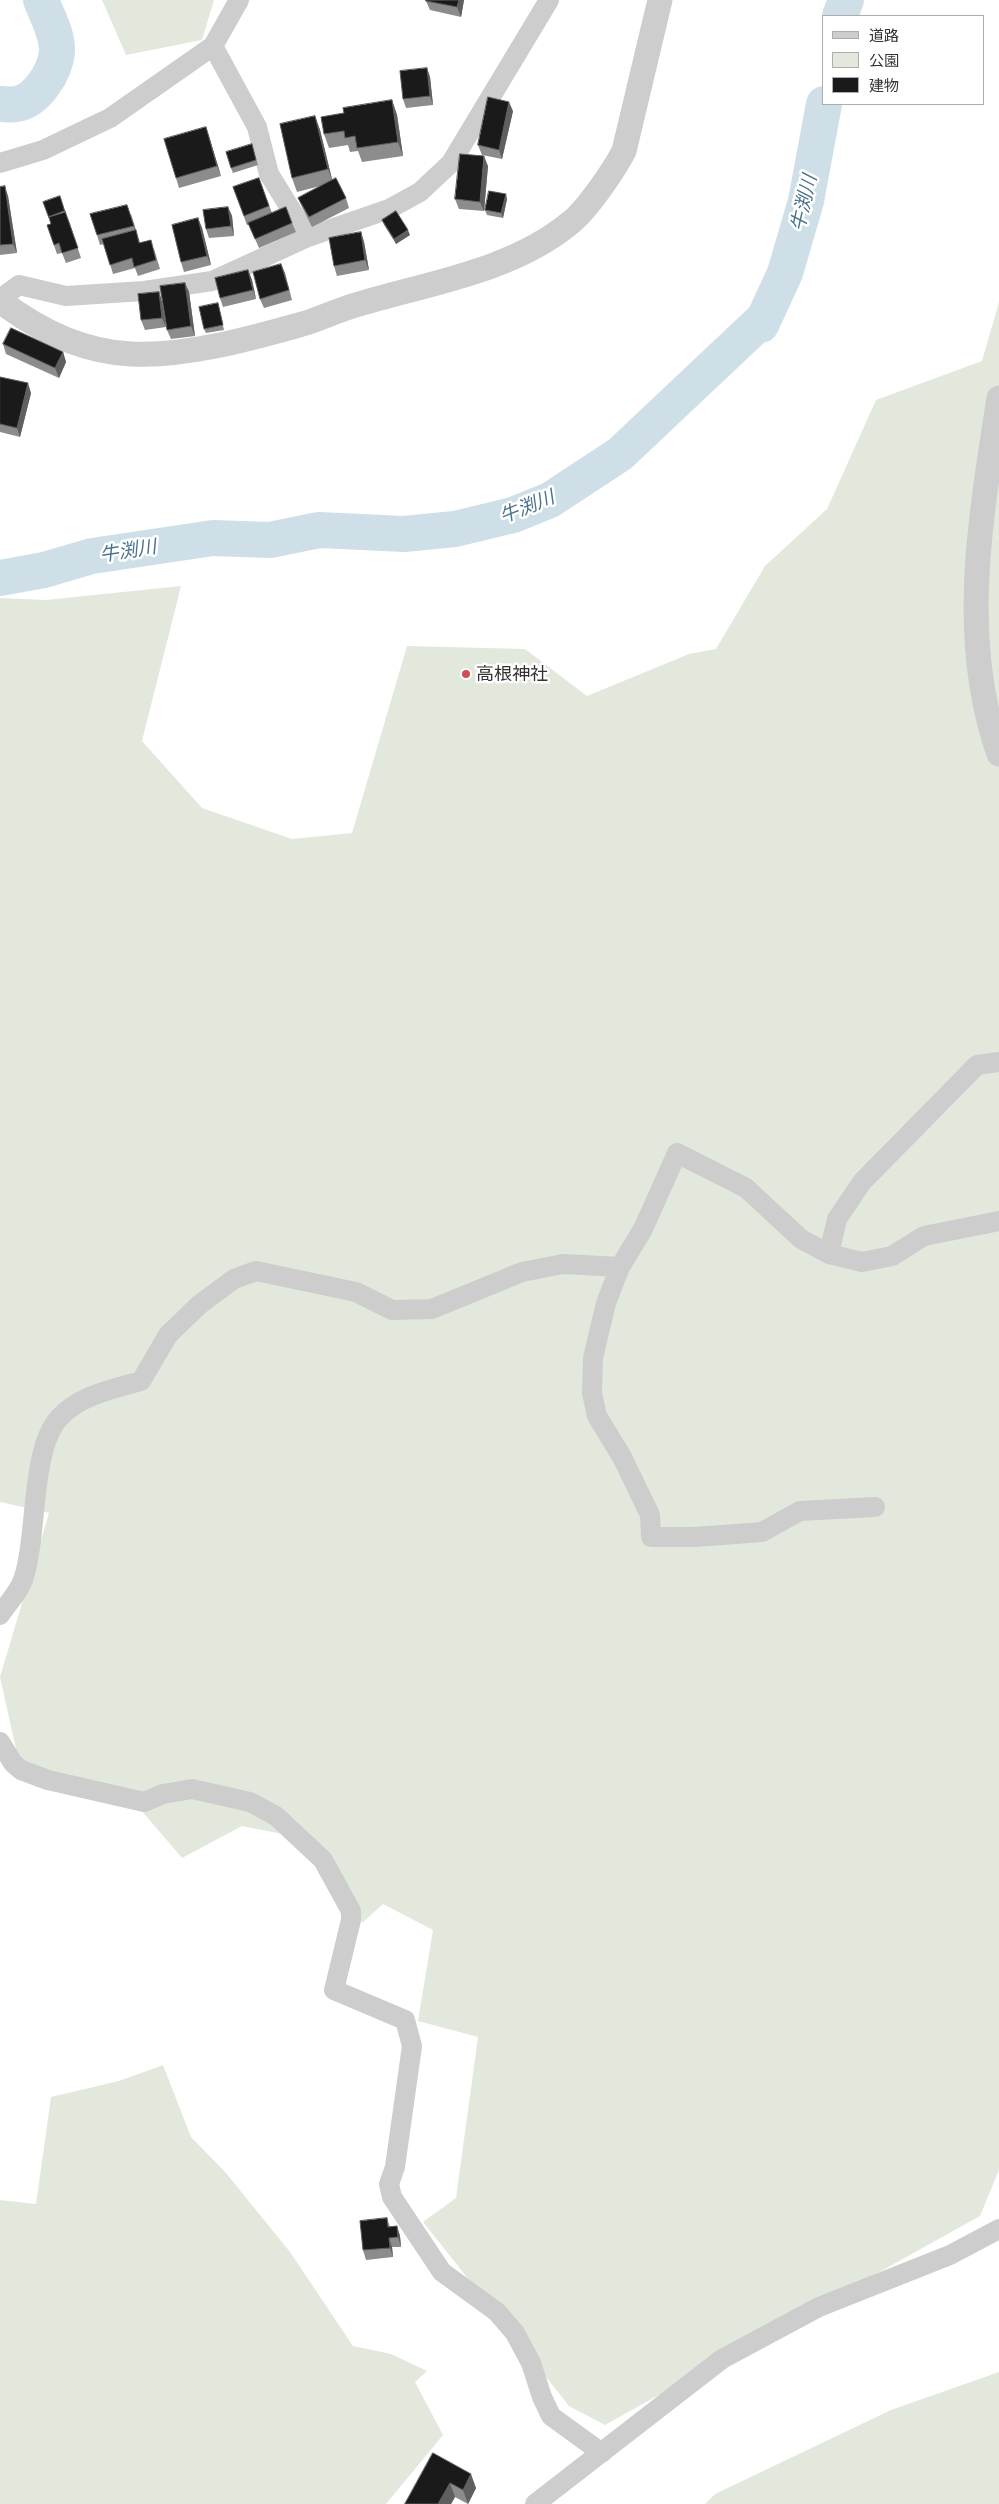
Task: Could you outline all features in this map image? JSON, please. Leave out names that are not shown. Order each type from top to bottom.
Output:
[{"type":"street","points":[[0,163],[44,150],[110,118],[213,46],[239,0]]},
{"type":"street","points":[[549,0],[451,163],[420,192],[389,209],[308,237],[212,281],[144,291],[66,296],[19,285],[0,300],[22,318],[52,334],[85,345],[130,354],[184,351],[307,322],[359,304],[400,294],[526,251],[571,223],[613,171],[624,151],[660,0]]},
{"type":"street","points":[[213,46],[257,127],[269,174],[308,237]]},
{"type":"street","points":[[999,398],[982,510],[976,566],[975,627],[988,724],[999,754]]},
{"type":"street","points":[[829,1254],[837,1219],[862,1182],[977,1065],[999,1062]]},
{"type":"street","points":[[875,1507],[800,1510],[762,1532],[695,1537],[651,1537],[650,1515],[622,1457],[597,1416],[592,1393],[593,1358],[606,1303],[620,1267],[643,1229],[677,1153],[746,1188],[802,1239],[829,1254],[862,1262],[892,1256],[924,1236],[999,1221]]},
{"type":"street","points":[[0,1615],[23,1581],[35,1514],[42,1452],[59,1418],[88,1397],[142,1381],[168,1335],[198,1305],[234,1278],[256,1270],[356,1292],[392,1310],[416,1310],[432,1309],[522,1272],[563,1264],[620,1267]]},
{"type":"street","points":[[0,1742],[13,1763],[21,1770],[48,1780],[144,1802],[163,1794],[192,1789],[250,1802],[276,1816],[323,1860],[351,1911],[349,1930],[334,1990],[405,2020],[412,2046],[394,2167],[389,2184],[392,2197],[442,2272],[497,2312],[515,2333],[531,2363],[542,2397],[552,2416],[602,2452]]},
{"type":"street","points":[[535,2504],[722,2359],[819,2307],[950,2255],[999,2229]]},
{"type":"green space","points":[[102,0],[214,0],[202,40],[126,55]]},
{"type":"green space","points":[[999,302],[999,2170],[980,2216],[605,2425],[569,2406],[423,2222],[456,2198],[478,2037],[418,2021],[433,1930],[383,1904],[362,1923],[356,1907],[298,1837],[242,1826],[182,1858],[141,1810],[18,1758],[0,1677],[49,1513],[0,1502],[0,598],[46,600],[181,586],[142,741],[202,808],[292,839],[352,833],[407,646],[525,649],[587,696],[689,654],[716,649],[765,566],[827,509],[876,400],[982,361]]},
{"type":"green space","points":[[163,2065],[191,2137],[226,2173],[290,2252],[353,2346],[391,2354],[427,2371],[415,2382],[443,2435],[386,2504],[0,2504],[0,2200],[36,2204],[51,2097],[119,2081]]},
{"type":"green space","points":[[999,2372],[999,2504],[705,2504],[715,2494],[891,2410]]},
{"type":"building","points":[[426,0],[459,0],[457,7]]},
{"type":"building","points":[[427,68],[430,96],[403,99],[400,71]]},
{"type":"building","points":[[488,97],[509,102],[499,150],[478,145]]},
{"type":"building","points":[[392,100],[398,142],[357,148],[355,136],[345,138],[344,131],[324,134],[321,117],[344,113],[343,108]]},
{"type":"building","points":[[315,116],[328,169],[292,178],[280,124]]},
{"type":"building","points":[[206,127],[217,166],[176,178],[164,139]]},
{"type":"building","points":[[252,144],[256,160],[231,168],[226,152]]},
{"type":"building","points":[[460,154],[484,156],[480,202],[455,199]]},
{"type":"building","points":[[259,178],[269,206],[244,216],[233,187]]},
{"type":"building","points":[[336,178],[346,198],[309,217],[298,198]]},
{"type":"building","points":[[5,186],[13,244],[0,245],[0,187]]},
{"type":"building","points":[[489,191],[506,194],[501,213],[485,210]]},
{"type":"building","points":[[60,196],[65,212],[49,218],[43,202]]},
{"type":"building","points":[[127,205],[134,226],[97,235],[90,214]]},
{"type":"building","points":[[228,207],[231,226],[206,229],[203,210]]},
{"type":"building","points":[[286,207],[292,223],[255,239],[248,223]]},
{"type":"building","points":[[65,211],[78,248],[62,253],[59,243],[54,245],[47,225],[51,224],[49,217]]},
{"type":"building","points":[[396,211],[408,230],[394,239],[382,220]]},
{"type":"building","points":[[198,218],[207,256],[181,262],[172,225]]},
{"type":"building","points":[[136,230],[139,243],[151,240],[156,260],[134,267],[132,258],[110,265],[102,239]]},
{"type":"building","points":[[361,232],[365,260],[334,266],[329,238]]},
{"type":"building","points":[[281,264],[289,290],[260,299],[253,272]]},
{"type":"building","points":[[248,270],[253,290],[220,298],[215,278]]},
{"type":"building","points":[[185,283],[191,326],[167,330],[160,286]]},
{"type":"building","points":[[159,292],[162,318],[141,320],[138,294]]},
{"type":"building","points":[[218,303],[223,325],[204,329],[199,307]]},
{"type":"building","points":[[11,328],[63,352],[55,368],[3,344]]},
{"type":"building","points":[[0,377],[28,383],[17,428],[0,424]]},
{"type":"building","points":[[387,2218],[388,2227],[397,2226],[398,2237],[389,2238],[390,2248],[363,2250],[360,2221]]},
{"type":"building","points":[[433,2453],[471,2474],[463,2490],[450,2483],[438,2504],[405,2504]]},
{"type":"waterway","name":"牛渕川","points":[[0,104],[24,102],[38,92],[53,68],[57,52],[56,39],[41,0]]},
{"type":"waterway","name":"牛渕川","points":[[840,15],[846,0]]},
{"type":"waterway","name":"牛渕川","points":[[0,578],[44,570],[92,556],[213,538],[270,540],[319,530],[404,534],[455,529],[513,515],[550,500],[620,454],[761,321],[761,325],[785,273],[806,201],[824,105]]},
{"type":"place","name":"高根神社","points":[[466,674]]}]
